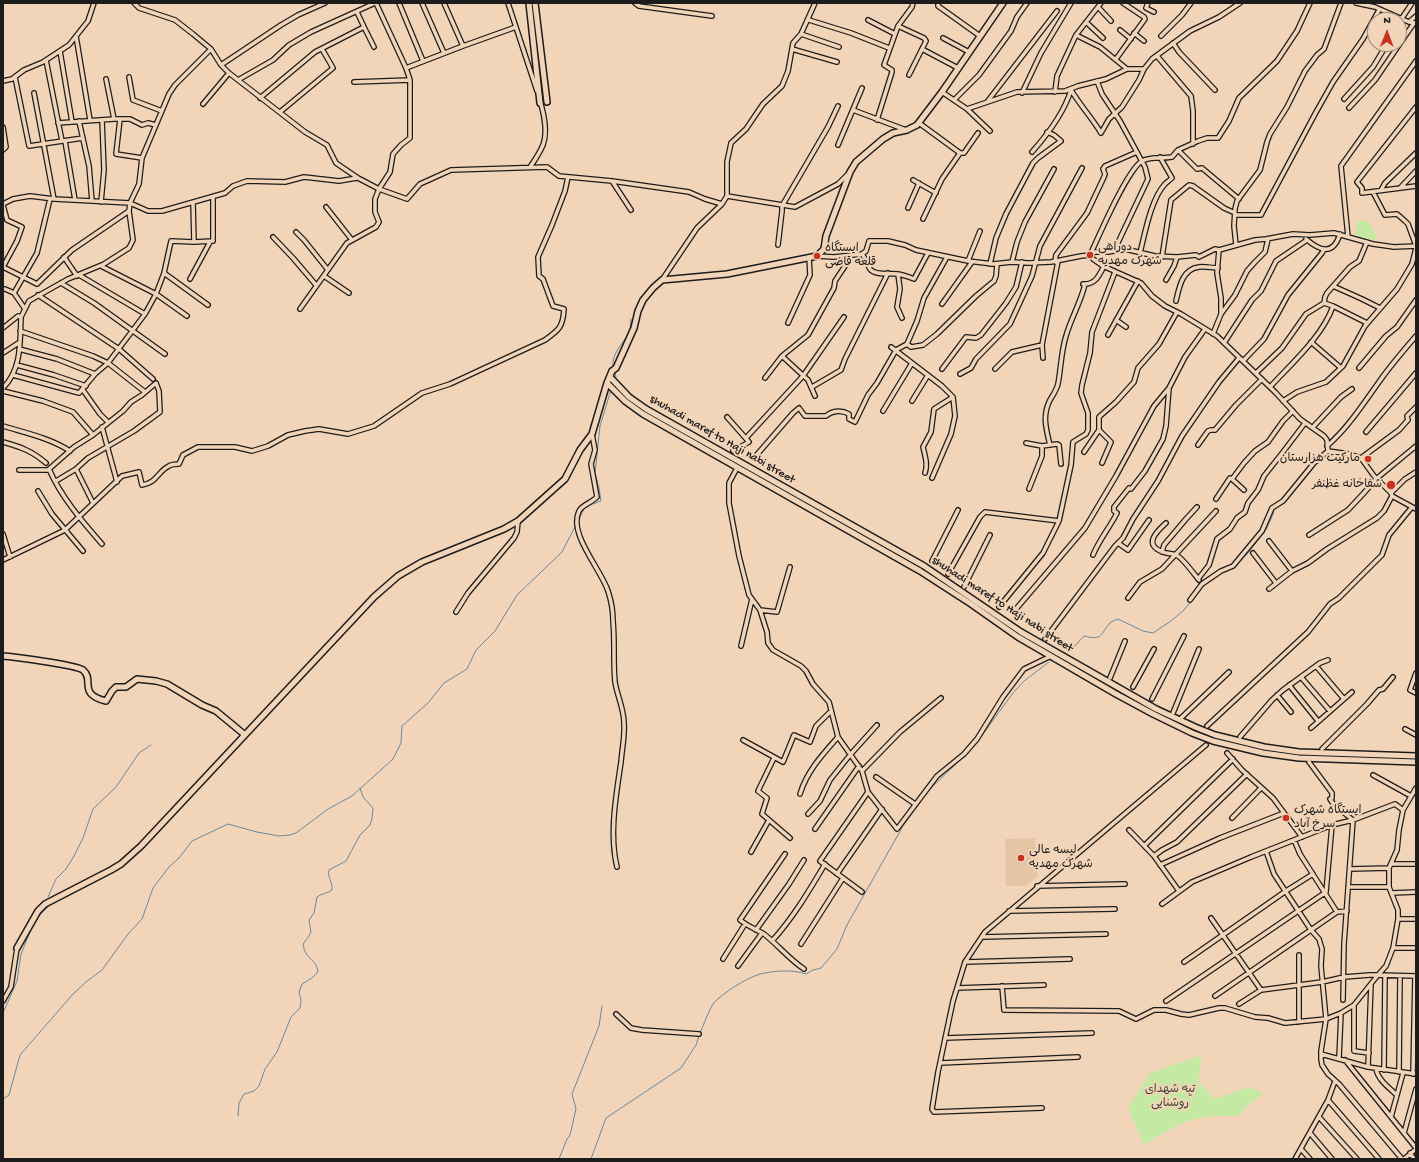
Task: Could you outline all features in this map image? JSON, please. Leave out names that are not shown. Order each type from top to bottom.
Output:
[{"type":"main road","points":[[529,3],[540,103]]},
{"type":"main road","points":[[535,3],[546,102]]},
{"type":"main road","points":[[16,948],[38,911],[45,904],[121,864],[141,846],[374,597],[398,576],[422,562],[504,529],[518,520],[564,479],[580,450],[592,434],[607,384],[634,328],[638,311],[643,300],[662,280],[727,274],[817,256],[824,249],[826,236],[850,172],[856,162],[883,139],[893,133],[907,130],[919,123],[1003,3]]},
{"type":"main road","name":"shuhadi maref to Haji nabi street","points":[[610,377],[630,397],[646,409],[924,566],[1021,632],[1150,705],[1188,724],[1215,735],[1264,747],[1299,752],[1416,756]]},
{"type":"main road","points":[[607,384],[625,401],[643,414],[920,572],[971,604],[1018,637],[1153,714],[1213,741],[1263,753],[1298,758],[1416,762]]},
{"type":"main road","points":[[3,656],[67,665],[82,670],[86,675],[89,691],[96,699],[106,701],[116,687],[126,687],[138,679],[167,684],[202,705],[216,711],[245,734]]},
{"type":"street","points":[[3,81],[15,77],[24,70],[46,60],[69,45],[88,21],[94,3]]},
{"type":"street","points":[[134,3],[139,8],[175,20],[194,34],[211,49],[228,73],[305,132],[327,145],[336,162],[358,178],[379,189],[407,199],[420,184],[451,170],[547,167],[559,176],[612,181],[689,192],[722,204]]},
{"type":"street","points":[[221,65],[281,25],[298,15],[325,3]]},
{"type":"street","points":[[238,80],[273,60],[289,45],[310,32],[376,3],[410,80],[410,138],[393,154],[390,172],[379,189],[375,199],[375,212],[379,222],[376,227],[348,243],[300,309]]},
{"type":"street","points":[[399,3],[423,61]]},
{"type":"street","points":[[422,3],[444,53]]},
{"type":"street","points":[[444,3],[463,46]]},
{"type":"street","points":[[508,3],[543,112],[545,137],[543,145],[530,167]]},
{"type":"street","points":[[636,3],[639,6],[712,16]]},
{"type":"street","points":[[662,280],[697,228],[722,204],[726,196],[728,162],[731,143],[746,129],[763,104],[782,86],[788,71],[793,43],[802,34],[815,3]]},
{"type":"street","points":[[877,120],[892,72],[892,70],[884,65],[889,48],[898,26],[912,7],[913,3]]},
{"type":"street","points":[[938,3],[938,6],[980,36]]},
{"type":"street","points":[[954,100],[979,75],[1011,31],[1017,17],[1027,3]]},
{"type":"street","points":[[1022,93],[1041,53],[1072,3]]},
{"type":"street","points":[[1055,92],[1057,76],[1076,36],[1101,3]]},
{"type":"street","points":[[1116,59],[1145,19],[1122,3]]},
{"type":"street","points":[[1141,15],[1148,3]]},
{"type":"street","points":[[1161,36],[1191,3]]},
{"type":"street","points":[[1071,90],[1101,133],[1109,119],[1122,107],[1144,69],[1157,56],[1190,31],[1219,17],[1240,3]]},
{"type":"street","points":[[1090,255],[1126,180],[1141,162],[1160,157],[1172,157],[1178,150],[1207,138],[1218,138],[1229,120],[1239,98],[1277,61],[1297,31],[1310,3]]},
{"type":"street","points":[[1236,244],[1234,226],[1236,203],[1260,170],[1267,142],[1305,71],[1317,55],[1324,49],[1341,3]]},
{"type":"street","points":[[1356,3],[1377,8],[1385,12]]},
{"type":"street","points":[[1162,257],[1171,200],[1189,185],[1193,186],[1235,214],[1261,215],[1326,95],[1363,39],[1378,3]]},
{"type":"street","points":[[1405,12],[1412,3]]},
{"type":"street","points":[[1098,7],[1111,21]]},
{"type":"street","points":[[1146,8],[1154,12]]},
{"type":"street","points":[[986,103],[1057,11]]},
{"type":"street","points":[[357,12],[374,47]]},
{"type":"street","points":[[1409,22],[1416,16]]},
{"type":"street","points":[[809,20],[851,33],[889,48]]},
{"type":"street","points":[[868,20],[895,34]]},
{"type":"street","points":[[1086,22],[1104,38]]},
{"type":"street","points":[[1349,108],[1375,80],[1415,24],[1409,22]]},
{"type":"street","points":[[898,26],[924,38],[926,42],[909,75]]},
{"type":"street","points":[[260,98],[315,52],[364,27]]},
{"type":"street","points":[[406,68],[516,27]]},
{"type":"street","points":[[1120,30],[1131,39]]},
{"type":"street","points":[[1134,33],[1144,41]]},
{"type":"street","points":[[802,34],[839,47]]},
{"type":"street","points":[[76,36],[90,120]]},
{"type":"street","points":[[1076,36],[1100,47],[1127,69]]},
{"type":"street","points":[[943,38],[969,52]]},
{"type":"street","points":[[1173,43],[1214,90]]},
{"type":"street","points":[[93,435],[73,412],[3,389],[13,375],[17,365],[21,317],[30,301],[38,295],[78,275],[101,266],[128,248],[133,240],[129,212],[130,203],[139,184],[142,158],[156,124],[169,94],[175,85],[211,49]]},
{"type":"street","points":[[280,112],[333,68],[322,49]]},
{"type":"street","points":[[792,49],[837,62]]},
{"type":"street","points":[[922,49],[958,68]]},
{"type":"street","points":[[60,51],[72,122]]},
{"type":"street","points":[[1344,99],[1373,67],[1382,52]]},
{"type":"street","points":[[1157,56],[1191,96],[1193,111],[1193,144]]},
{"type":"street","points":[[46,60],[75,200]]},
{"type":"street","points":[[1348,237],[1340,166],[1416,60]]},
{"type":"street","points":[[967,109],[1017,92],[1055,92],[1071,90],[1078,86],[1106,79],[1127,69],[1144,69]]},
{"type":"street","points":[[203,104],[228,73]]},
{"type":"street","points":[[15,77],[30,146],[83,138]]},
{"type":"street","points":[[129,77],[132,100],[162,112]]},
{"type":"street","points":[[106,78],[114,119]]},
{"type":"street","points":[[354,82],[410,80]]},
{"type":"street","points":[[1097,81],[1102,94],[1145,167],[1148,179],[1114,251]]},
{"type":"street","points":[[838,145],[862,88]]},
{"type":"street","points":[[1032,152],[1062,111],[1071,90]]},
{"type":"street","points":[[942,92],[967,109],[990,131]]},
{"type":"street","points":[[14,293],[37,253],[52,199],[44,144],[34,93]]},
{"type":"street","points":[[778,245],[782,206],[828,127],[838,106]]},
{"type":"street","points":[[1416,107],[1357,182],[1362,188],[1362,193],[1416,186]]},
{"type":"street","points":[[853,110],[907,130]]},
{"type":"street","points":[[120,119],[116,154],[142,158]]},
{"type":"street","points":[[58,123],[90,120],[130,119],[142,125],[148,123],[156,124]]},
{"type":"street","points":[[101,202],[104,170],[102,120]]},
{"type":"street","points":[[79,121],[88,166],[92,201]]},
{"type":"street","points":[[919,123],[960,153]]},
{"type":"street","points":[[3,127],[6,147],[3,150]]},
{"type":"street","points":[[990,264],[996,238],[1006,214],[1033,164],[1038,158],[1061,141],[1054,135],[1047,132]]},
{"type":"street","points":[[923,219],[942,179],[960,153],[964,153],[978,133]]},
{"type":"street","points":[[1178,150],[1197,169],[1202,168],[1239,199]]},
{"type":"street","points":[[1043,358],[1042,346],[1057,261],[1056,254],[1087,213],[1104,177],[1105,174],[1102,169],[1105,166],[1137,152]]},
{"type":"street","points":[[1380,190],[1385,183],[1416,154]]},
{"type":"street","points":[[1140,253],[1150,214],[1158,194],[1164,184],[1172,178],[1160,157]]},
{"type":"street","points":[[960,374],[971,368],[976,359],[1010,324],[1032,276],[1040,246],[1082,168]]},
{"type":"street","points":[[1012,262],[1017,242],[1025,222],[1054,169]]},
{"type":"street","points":[[1400,188],[1416,171]]},
{"type":"street","points":[[726,196],[795,207],[838,184],[850,172]]},
{"type":"street","points":[[129,212],[72,250],[37,284],[3,267],[17,241],[22,227],[7,220],[3,204],[13,199],[30,196],[52,199],[130,203],[148,211],[162,211],[225,193],[233,186],[247,181],[285,182],[304,177],[339,181],[358,178]]},
{"type":"street","points":[[3,560],[65,530],[122,476],[139,472],[142,485],[146,484],[154,480],[168,466],[179,464],[183,455],[198,447],[235,447],[252,451],[268,446],[288,435],[305,431],[319,429],[348,434],[374,426],[422,393],[450,384],[545,340],[559,329],[564,318],[564,309],[553,306],[543,278],[539,276],[538,257],[565,191],[568,177]]},
{"type":"street","points":[[913,180],[936,193]]},
{"type":"street","points":[[612,181],[631,210]]},
{"type":"street","points":[[908,208],[919,183]]},
{"type":"street","points":[[1283,401],[1297,392],[1326,382],[1341,368],[1368,323],[1397,289],[1412,264],[1416,247],[1405,220],[1397,214],[1385,215],[1372,192]]},
{"type":"street","points":[[190,279],[210,242],[213,241],[213,197]]},
{"type":"street","points":[[193,202],[194,242]]},
{"type":"street","points":[[326,207],[352,240]]},
{"type":"street","points":[[3,223],[6,215]]},
{"type":"street","points":[[942,304],[970,261],[980,230]]},
{"type":"street","points":[[296,232],[328,270]]},
{"type":"street","points":[[817,256],[847,256],[862,254],[866,251],[869,241],[875,240],[888,241],[947,257],[990,264],[1057,261],[1090,255],[1095,252],[1108,252],[1125,249],[1162,257],[1196,255],[1200,257],[1215,250],[1256,240],[1293,234],[1334,233],[1367,242],[1394,246],[1416,247]]},
{"type":"street","points":[[1301,235],[1316,247],[1324,249],[1334,246],[1337,243],[1340,234]]},
{"type":"street","points":[[273,237],[316,285]]},
{"type":"street","points":[[1213,334],[1221,314],[1236,295],[1247,271],[1265,252],[1268,239]]},
{"type":"street","points":[[1224,343],[1252,300],[1261,290],[1276,261],[1307,240]]},
{"type":"street","points":[[13,375],[79,393],[95,374],[108,363],[145,314],[156,294],[164,273],[171,241],[210,242]]},
{"type":"street","points":[[1256,373],[1282,348],[1306,314],[1324,303],[1327,293],[1350,267],[1359,261],[1367,242]]},
{"type":"street","points":[[1243,361],[1264,339],[1288,295],[1324,249]]},
{"type":"street","points":[[1219,250],[1217,261],[1218,268],[1216,273],[1221,298],[1221,314]]},
{"type":"street","points":[[862,254],[872,271],[898,274],[914,279],[928,253]]},
{"type":"street","points":[[1090,255],[1093,259],[1115,272],[1138,281],[1152,296],[1165,306],[1213,334],[1256,373],[1305,423],[1324,436],[1328,449]]},
{"type":"street","points":[[765,378],[782,356],[808,335],[845,266],[847,256]]},
{"type":"street","points":[[64,257],[78,275],[145,314]]},
{"type":"street","points":[[788,323],[810,275],[809,257]]},
{"type":"street","points":[[754,458],[799,408],[805,416],[826,416],[829,413],[839,411],[844,412],[849,414],[848,418],[855,422],[868,395],[877,383],[896,350],[907,344],[917,321],[924,298],[947,257]]},
{"type":"street","points":[[1166,280],[1177,257]]},
{"type":"street","points":[[1199,266],[1200,257]]},
{"type":"street","points":[[942,370],[966,338],[976,338],[981,335],[1006,303],[1016,287],[1022,262]]},
{"type":"street","points":[[907,344],[911,347],[923,345],[937,334],[976,296],[994,281],[997,264]]},
{"type":"street","points":[[101,266],[156,294],[187,316]]},
{"type":"street","points":[[1050,445],[1044,419],[1045,412],[1056,388],[1066,336],[1083,294],[1084,284],[1096,280],[1104,266]]},
{"type":"street","points":[[1176,301],[1184,276],[1199,266],[1218,268]]},
{"type":"street","points":[[999,607],[1043,553],[1059,521],[1071,465],[1073,442],[1086,434],[1088,430],[1088,412],[1081,393],[1090,353],[1092,332],[1115,272]]},
{"type":"street","points":[[164,273],[208,305]]},
{"type":"street","points":[[812,387],[841,370],[845,359],[888,274]]},
{"type":"street","points":[[898,274],[900,289],[897,307],[902,318]]},
{"type":"street","points":[[324,276],[349,293]]},
{"type":"street","points":[[1108,335],[1138,281]]},
{"type":"street","points":[[61,283],[94,303],[165,354]]},
{"type":"street","points":[[1333,286],[1380,308]]},
{"type":"street","points":[[5,289],[14,293],[25,309]]},
{"type":"street","points":[[38,295],[119,349],[153,379]]},
{"type":"street","points":[[1359,368],[1386,336],[1397,327],[1416,300]]},
{"type":"street","points":[[1324,303],[1368,323]]},
{"type":"street","points":[[1270,387],[1311,342],[1330,315],[1333,306]]},
{"type":"street","points":[[1084,452],[1099,430],[1099,417],[1116,402],[1134,382],[1138,368],[1159,344],[1177,312]]},
{"type":"street","points":[[3,328],[18,316],[21,317]]},
{"type":"street","points":[[746,438],[803,376],[844,317]]},
{"type":"street","points":[[1116,320],[1126,327]]},
{"type":"street","points":[[1016,609],[1085,528],[1116,476],[1154,406],[1169,388],[1184,357],[1205,329]]},
{"type":"street","points":[[20,332],[93,356],[108,363],[145,392]]},
{"type":"street","points":[[1190,600],[1202,584],[1221,571],[1233,566],[1262,531],[1272,508],[1283,501],[1314,463],[1328,449],[1362,408],[1380,381],[1416,336]]},
{"type":"street","points":[[3,353],[20,342]]},
{"type":"street","points":[[1311,342],[1341,368]]},
{"type":"street","points":[[995,370],[1012,352],[1042,346]]},
{"type":"street","points":[[891,347],[953,396],[955,416],[951,434],[932,478]]},
{"type":"street","points":[[19,349],[57,359],[95,374]]},
{"type":"street","points":[[782,356],[808,380],[816,396]]},
{"type":"street","points":[[1046,640],[1123,538],[1133,519],[1158,481],[1182,436],[1219,382],[1239,358]]},
{"type":"street","points":[[883,411],[912,363]]},
{"type":"street","points":[[17,365],[54,375],[86,386]]},
{"type":"street","points":[[1366,432],[1416,373]]},
{"type":"street","points":[[912,401],[928,375]]},
{"type":"street","points":[[1198,445],[1208,431],[1215,430],[1236,405],[1262,379]]},
{"type":"street","points":[[19,470],[50,469],[70,451],[93,435],[156,383],[159,391],[160,412],[134,431],[88,458],[76,469],[56,481]]},
{"type":"street","points":[[1093,555],[1099,542],[1115,519],[1117,513],[1114,511],[1114,507],[1145,471],[1163,439],[1166,426],[1169,388]]},
{"type":"street","points":[[1313,428],[1341,397],[1352,389]]},
{"type":"street","points":[[82,390],[108,422]]},
{"type":"street","points":[[925,473],[927,468],[923,447],[930,432],[934,409],[953,396]]},
{"type":"street","points":[[1361,458],[1399,430],[1408,420],[1407,416],[1416,407]]},
{"type":"street","points":[[1216,499],[1230,478],[1232,479],[1244,462],[1255,451],[1268,442],[1292,411]]},
{"type":"street","points":[[727,417],[749,442],[733,451]]},
{"type":"street","points":[[1198,579],[1209,565],[1217,539],[1230,529],[1237,518],[1245,512],[1248,503],[1258,490],[1264,476],[1305,423]]},
{"type":"street","points":[[3,426],[47,439],[70,451]]},
{"type":"street","points":[[102,427],[117,482]]},
{"type":"street","points":[[1099,430],[1111,442],[1102,463]]},
{"type":"street","points":[[592,434],[594,450],[591,464],[597,497],[592,503],[584,505],[579,510],[577,523],[580,538],[596,565],[608,591],[613,619],[615,682],[624,722],[623,745],[614,813],[615,859],[617,867]]},
{"type":"street","points":[[3,442],[26,449],[38,456],[46,464]]},
{"type":"street","points":[[1026,443],[1042,446],[1059,445],[1061,464]]},
{"type":"street","points":[[1028,489],[1042,456],[1042,446]]},
{"type":"street","points":[[1309,535],[1348,510],[1376,478],[1416,446]]},
{"type":"street","points":[[1328,449],[1361,458],[1376,478],[1392,495],[1412,506],[1416,510]]},
{"type":"street","points":[[50,469],[79,518],[102,544]]},
{"type":"street","points":[[76,469],[93,503]]},
{"type":"street","points":[[736,470],[729,483],[729,503],[739,556],[749,595],[760,610],[765,625],[768,643],[773,650],[801,666],[806,671],[813,684],[829,702],[838,737],[862,771],[868,792],[897,829],[937,776],[964,754],[977,739],[1003,697],[1024,669],[1051,656]]},
{"type":"street","points":[[1269,589],[1292,571],[1308,563],[1327,549],[1377,518],[1384,511],[1392,495],[1405,479],[1416,472]]},
{"type":"street","points":[[1232,479],[1244,490]]},
{"type":"street","points":[[38,491],[52,514],[83,551]]},
{"type":"street","points":[[1207,726],[1275,661],[1308,632],[1330,604],[1339,598],[1382,555],[1388,535],[1412,506]]},
{"type":"street","points":[[1162,552],[1164,545],[1197,508]]},
{"type":"street","points":[[932,561],[958,510]]},
{"type":"street","points":[[1128,598],[1140,582],[1162,569],[1216,511]]},
{"type":"street","points":[[948,574],[980,517],[985,512],[1059,521]]},
{"type":"street","points":[[456,612],[468,593],[514,538],[517,532],[518,520]]},
{"type":"street","points":[[1118,543],[1128,550],[1149,520]]},
{"type":"street","points":[[1166,523],[1159,529],[1152,545],[1162,552],[1176,555],[1202,584]]},
{"type":"street","points":[[3,534],[10,557]]},
{"type":"street","points":[[964,587],[990,535]]},
{"type":"street","points":[[1269,541],[1292,571]]},
{"type":"street","points":[[1253,553],[1276,583]]},
{"type":"street","points":[[760,610],[777,612],[790,567]]},
{"type":"street","points":[[741,646],[752,599]]},
{"type":"street","points":[[1152,699],[1184,636]]},
{"type":"street","points":[[1110,678],[1125,641]]},
{"type":"street","points":[[1172,713],[1199,649]]},
{"type":"street","points":[[1133,688],[1154,650]]},
{"type":"street","points":[[1240,738],[1277,695],[1316,666],[1328,660]]},
{"type":"street","points":[[1316,666],[1344,699]]},
{"type":"street","points":[[1180,718],[1229,672]]},
{"type":"street","points":[[1416,673],[1410,690],[1416,692]]},
{"type":"street","points":[[1301,677],[1330,711]]},
{"type":"street","points":[[1322,749],[1379,690],[1383,689],[1393,677]]},
{"type":"street","points":[[1289,685],[1318,721]]},
{"type":"street","points":[[1311,728],[1352,692]]},
{"type":"street","points":[[1277,695],[1291,712]]},
{"type":"street","points":[[862,771],[900,732],[941,698]]},
{"type":"street","points":[[743,740],[783,762],[794,735],[810,742],[816,726],[831,711]]},
{"type":"street","points":[[808,814],[820,801],[830,780],[877,725]]},
{"type":"street","points":[[1405,729],[1416,735]]},
{"type":"street","points":[[800,794],[808,776],[820,757],[838,737]]},
{"type":"street","points":[[1042,1108],[934,1112],[932,1109],[945,1038],[965,962],[985,932],[1037,886],[1206,746]]},
{"type":"street","points":[[1227,753],[1261,788],[1273,798],[1302,837]]},
{"type":"street","points":[[774,758],[758,791],[768,798],[762,814],[790,838]]},
{"type":"street","points":[[1145,845],[1233,759]]},
{"type":"street","points":[[1309,762],[1332,793],[1332,798],[1330,799],[1334,805],[1353,820]]},
{"type":"street","points":[[815,829],[859,766]]},
{"type":"street","points":[[1154,856],[1177,842],[1247,774]]},
{"type":"street","points":[[1373,775],[1411,796]]},
{"type":"street","points":[[876,777],[915,804]]},
{"type":"street","points":[[1232,818],[1261,788]]},
{"type":"street","points":[[1002,986],[1004,1010],[1119,1011],[1136,1019],[1154,1010],[1166,1010],[1181,1014],[1189,1014],[1225,1008],[1242,1014],[1268,1018],[1285,1023],[1326,1019],[1341,1013],[1354,1005],[1386,966],[1393,948],[1398,910],[1389,887],[1389,868],[1392,864],[1396,850],[1403,810],[1416,788]]},
{"type":"street","points":[[862,892],[820,861],[868,792]]},
{"type":"street","points":[[1162,904],[1192,882],[1294,840],[1395,804],[1403,810]]},
{"type":"street","points":[[837,874],[882,809]]},
{"type":"street","points":[[1160,865],[1220,838],[1284,813]]},
{"type":"street","points":[[751,852],[769,820]]},
{"type":"street","points":[[1343,1000],[1348,887],[1353,820]]},
{"type":"street","points":[[1166,1001],[1326,892],[1332,826]]},
{"type":"street","points":[[1129,830],[1145,845],[1179,891]]},
{"type":"street","points":[[1294,840],[1300,854],[1337,912]]},
{"type":"street","points":[[1266,851],[1274,874],[1311,930],[1319,939],[1322,949],[1321,966],[1326,1019],[1321,1051],[1322,1065],[1328,1074],[1403,1159],[1416,1148],[1345,1060]]},
{"type":"street","points":[[784,854],[740,920],[762,933],[794,963],[804,969]]},
{"type":"street","points":[[756,930],[789,884],[804,860]]},
{"type":"street","points":[[772,941],[784,929],[801,904],[824,864]]},
{"type":"street","points":[[1392,864],[1416,864]]},
{"type":"street","points":[[1350,869],[1389,868]]},
{"type":"street","points":[[1184,962],[1313,874]]},
{"type":"street","points":[[801,944],[843,878]]},
{"type":"street","points":[[1037,886],[1125,884]]},
{"type":"street","points":[[1348,887],[1389,887]]},
{"type":"street","points":[[1392,893],[1416,892]]},
{"type":"street","points":[[1009,911],[1115,910]]},
{"type":"street","points":[[1214,996],[1337,912],[1347,911]]},
{"type":"street","points":[[1211,918],[1261,990]]},
{"type":"street","points":[[1398,919],[1416,919]]},
{"type":"street","points":[[723,959],[745,924]]},
{"type":"street","points":[[738,966],[762,933]]},
{"type":"street","points":[[982,937],[1106,934]]},
{"type":"street","points":[[3,1002],[11,987],[16,948]]},
{"type":"street","points":[[1393,948],[1416,948]]},
{"type":"street","points":[[1299,1022],[1300,955]]},
{"type":"street","points":[[965,962],[1070,959]]},
{"type":"street","points":[[1240,1004],[1261,990],[1322,982],[1344,977],[1370,975],[1416,976],[1414,1074],[1368,1067],[1321,1054]]},
{"type":"street","points":[[1384,1070],[1385,976]]},
{"type":"street","points":[[1398,1072],[1400,976]]},
{"type":"street","points":[[1368,1067],[1371,984]]},
{"type":"street","points":[[957,988],[1044,985]]},
{"type":"street","points":[[1354,1005],[1354,1051],[1369,1053]]},
{"type":"street","points":[[1339,1058],[1341,1013]]},
{"type":"street","points":[[616,1014],[631,1028],[699,1034]]},
{"type":"street","points":[[945,1038],[1092,1032]]},
{"type":"street","points":[[940,1063],[1078,1057]]},
{"type":"street","points":[[1376,1068],[1376,1072],[1382,1080],[1397,1095]]},
{"type":"street","points":[[1391,1117],[1403,1073]]},
{"type":"street","points":[[1295,1159],[1302,1149],[1328,1100],[1335,1081]]},
{"type":"street","points":[[1404,1133],[1416,1089]]},
{"type":"street","points":[[1328,1100],[1379,1159]]},
{"type":"street","points":[[1319,1117],[1357,1159]]},
{"type":"street","points":[[1310,1133],[1332,1159]]},
{"type":"street","points":[[1302,1149],[1310,1159]]},
{"type":"street","points":[[1410,1153],[1414,1159]]},
{"type":"shaded area","name":"لیسه عالی شهرک مهدیه","points":[[1035,838],[1037,877],[1025,886],[1006,886],[1005,839]]},
{"type":"green space","points":[[1357,221],[1368,221],[1378,240],[1368,239],[1366,236],[1364,238],[1356,236],[1356,227],[1358,227]]},
{"type":"green space","name":"تپه شهدای روشنایی","points":[[1202,1055],[1198,1081],[1215,1099],[1249,1087],[1263,1093],[1243,1110],[1239,1116],[1211,1116],[1182,1123],[1144,1145],[1128,1108],[1150,1073]]},
{"type":"waterway","points":[[630,330],[631,319]]},
{"type":"waterway","points":[[613,367],[615,354],[628,335]]},
{"type":"waterway","points":[[615,372],[616,377]]},
{"type":"waterway","points":[[587,506],[601,501],[595,473],[600,426],[611,390]]},
{"type":"waterway","points":[[579,519],[585,507]]},
{"type":"waterway","points":[[1236,565],[1248,553],[1267,528],[1274,512]]},
{"type":"waterway","points":[[3,1099],[9,1095],[20,1055],[73,994],[102,970],[128,934],[142,919],[153,888],[192,841],[228,824],[279,836],[290,835],[296,833],[328,809],[352,796],[393,759],[401,743],[402,726],[428,703],[444,683],[467,669],[476,650],[495,631],[517,595],[562,552],[576,525]]},
{"type":"waterway","points":[[1071,650],[1084,636],[1095,638],[1098,637],[1110,623],[1118,619],[1143,631],[1153,633],[1184,610],[1206,583]]},
{"type":"waterway","points":[[980,738],[1013,693],[1024,681],[1049,662]]},
{"type":"waterway","points":[[967,753],[975,744]]},
{"type":"waterway","points":[[48,897],[56,879],[66,869],[74,856],[83,838],[93,809],[116,787],[139,753],[151,745]]},
{"type":"waterway","points":[[700,1033],[713,1004],[722,995],[742,982],[765,973],[789,971],[806,974],[821,968],[837,949],[847,925],[903,826],[928,791],[962,758]]},
{"type":"waterway","points":[[238,1116],[239,1103],[244,1094],[254,1091],[259,1086],[265,1069],[277,1052],[291,1017],[300,1008],[301,1000],[299,992],[302,984],[318,972],[316,964],[306,953],[303,944],[311,932],[309,920],[314,913],[317,897],[332,890],[329,870],[346,861],[360,835],[370,825],[373,808],[363,797],[360,788]]},
{"type":"waterway","points":[[36,919],[51,904]]},
{"type":"waterway","points":[[3,1013],[17,981],[21,954],[32,927]]},
{"type":"waterway","points":[[559,1159],[570,1135],[576,1109],[572,1094],[599,1026],[602,1006]]},
{"type":"waterway","points":[[591,1159],[606,1118],[681,1068],[696,1045],[699,1036]]},
{"type":"place","name":"دوراهی شهرک مهدیه","points":[[1090,255]]},
{"type":"place","name":"ایستگاه قلعه قاضی","points":[[817,256]]},
{"type":"place","name":"مارکیت هزارستان","points":[[1368,459]]},
{"type":"place","name":"شفاخانه غظنفر","points":[[1391,485]]},
{"type":"place","name":"ایستگاه شهرک سرخ آباد","points":[[1286,818]]},
{"type":"place","name":"لیسه عالی شهرک مهدیه","points":[[1021,858]]}]
